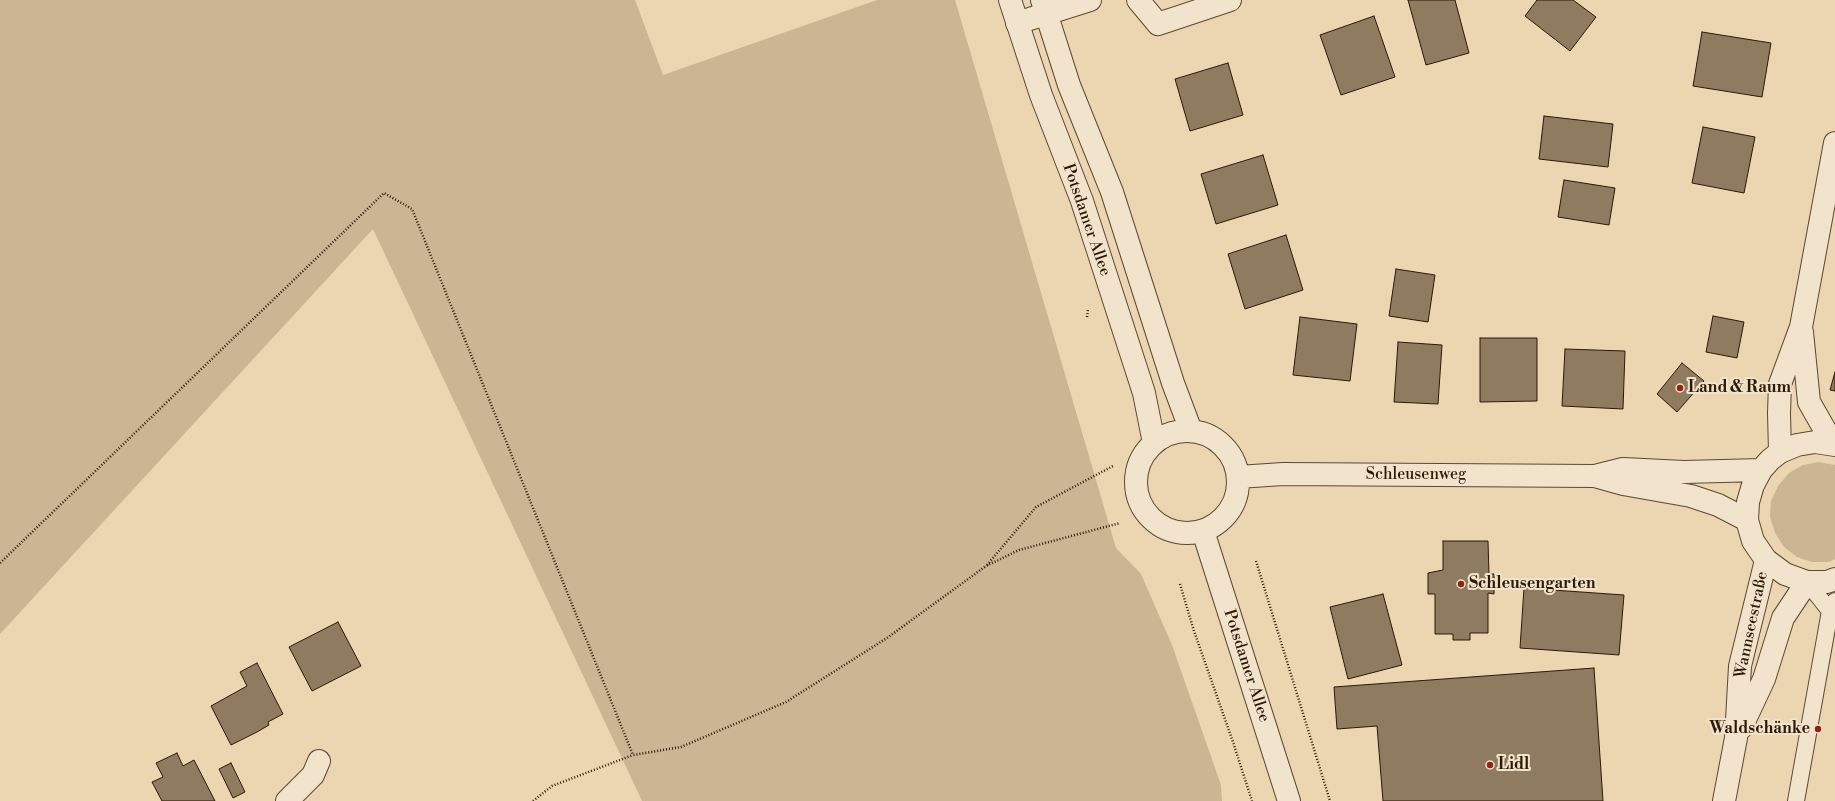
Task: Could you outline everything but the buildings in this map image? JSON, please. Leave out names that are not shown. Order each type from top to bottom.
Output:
[{"type":"street","name":"Potsdamer Allee","points":[[1010,0],[1041,95],[1082,201],[1144,393],[1154,443]]},
{"type":"street","points":[[1017,23],[1044,7],[1090,0]]},
{"type":"street","points":[[1138,0],[1158,24],[1230,0]]},
{"type":"street","name":"Potsdamer Allee","points":[[1044,7],[1069,85],[1112,192],[1173,383],[1191,431]]},
{"type":"street","points":[[1780,452],[1780,384],[1801,327],[1835,143]]},
{"type":"street","points":[[1801,327],[1809,402],[1834,444]]},
{"type":"street","points":[[1191,431],[1205,434],[1217,441],[1228,451],[1235,463],[1238,477],[1237,495],[1230,511],[1218,523],[1203,531],[1186,534],[1168,530],[1153,521],[1142,507],[1136,490],[1136,473],[1143,456],[1154,443],[1165,436],[1178,432],[1191,431]]},
{"type":"street","points":[[1834,444],[1816,442],[1803,444],[1780,452],[1761,470],[1753,485],[1748,502],[1748,520],[1753,541],[1766,560],[1785,574],[1807,582],[1828,582],[1835,579]]},
{"type":"street","name":"Schleusenweg","points":[[1238,477],[1283,474],[1595,476],[1623,469],[1684,472],[1761,470]]},
{"type":"street","name":"Schleusenweg","points":[[1595,476],[1623,484],[1691,496],[1718,505],[1748,520]]},
{"type":"street","name":"Potsdamer Allee","points":[[1203,531],[1290,801]]},
{"type":"street","name":"Wannseestraße","points":[[1724,801],[1736,738],[1740,666],[1766,560]]},
{"type":"street","name":"Wannseestraße","points":[[1736,738],[1764,680],[1783,618],[1807,582]]},
{"type":"street","points":[[287,801],[313,775],[319,761]]},
{"type":"lane","points":[[1796,801],[1832,606],[1807,582]]},
{"type":"path","points":[[0,563],[384,193],[412,209],[633,755]]},
{"type":"path","points":[[986,566],[1036,507],[1112,466]]},
{"type":"path","points":[[533,801],[552,786],[633,755],[681,747],[786,702],[888,638],[986,566],[1019,550],[1120,523]]},
{"type":"path","points":[[1256,561],[1330,801]]},
{"type":"path","points":[[1180,584],[1252,801]]},
{"type":"shaded area","points":[[0,0],[635,0],[663,75],[877,0],[955,0],[1116,548],[1141,574],[1172,645],[1221,785],[1222,801],[642,801],[373,229],[0,634]]},
{"type":"shaded area","points":[[1819,462],[1835,465],[1835,559],[1829,562],[1812,562],[1797,557],[1784,547],[1775,533],[1770,517],[1771,501],[1778,486],[1789,473],[1803,465]]},
{"type":"place","name":"Land & Raum","points":[[1680,388]]},
{"type":"place","name":"Schleusengarten","points":[[1461,584]]},
{"type":"place","name":"Waldschänke","points":[[1818,729]]},
{"type":"place","name":"Lidl","points":[[1490,765]]}]
